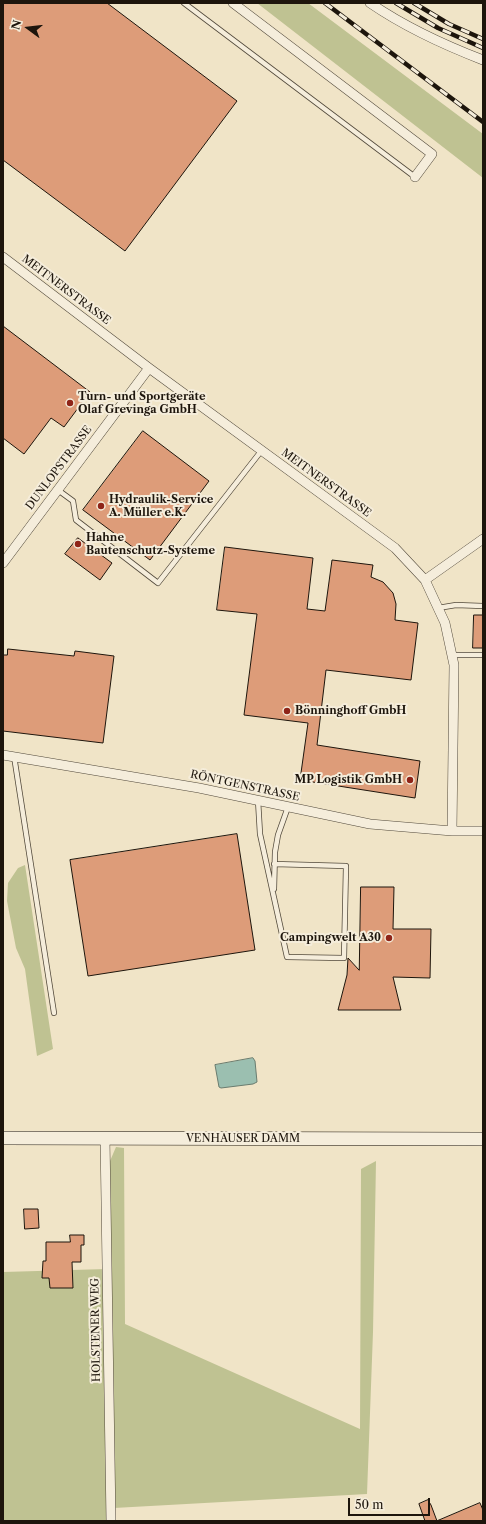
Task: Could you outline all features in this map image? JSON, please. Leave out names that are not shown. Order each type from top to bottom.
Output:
[{"type":"main road","name":"VENHAUSER DAMM","points":[[3,1138],[483,1139]]},
{"type":"street","points":[[233,3],[432,154],[415,177]]},
{"type":"street","points":[[370,3],[401,22],[461,52],[483,60]]},
{"type":"street","name":"MEITNERSTRASSE","points":[[3,258],[149,368],[394,548],[425,580],[445,623],[454,665],[452,831]]},
{"type":"street","name":"DUNLOPSTRASSE","points":[[3,563],[149,368]]},
{"type":"street","points":[[425,580],[483,538]]},
{"type":"street","name":"RÖNTGENSTRASSE","points":[[3,755],[199,788],[370,824],[452,831],[483,831]]},
{"type":"street","name":"HOLSTENER WEG","points":[[105,1138],[111,1521]]},
{"type":"lane","points":[[184,3],[415,177]]},
{"type":"lane","points":[[58,490],[73,501],[76,520],[158,583],[262,450]]},
{"type":"lane","points":[[438,608],[449,606],[483,606]]},
{"type":"lane","points":[[452,655],[483,655]]},
{"type":"lane","points":[[14,756],[54,1013]]},
{"type":"lane","points":[[258,800],[260,834],[273,899],[287,957],[344,958],[346,866],[274,864]]},
{"type":"lane","points":[[273,899],[274,864],[278,835],[288,807]]},
{"type":"shaded area","points":[[257,3],[308,3],[483,134],[483,178]]},
{"type":"shaded area","points":[[25,865],[53,1049],[37,1056],[25,969],[16,948],[7,901],[8,883],[18,868]]},
{"type":"shaded area","points":[[253,1058],[255,1061],[257,1082],[253,1084],[219,1087],[215,1065]]},
{"type":"shaded area","points":[[116,1147],[124,1148],[125,1324],[360,1429],[361,1169],[376,1161],[373,1332],[367,1494],[114,1508],[109,1521],[3,1521],[3,1272],[107,1269],[110,1161]]},
{"type":"building","points":[[3,3],[107,3],[237,101],[125,251],[3,160]]},
{"type":"building","points":[[3,326],[90,392],[64,427],[51,418],[24,454],[3,438]]},
{"type":"building","points":[[143,431],[209,481],[150,560],[83,510]]},
{"type":"building","points":[[78,538],[112,563],[100,580],[65,554]]},
{"type":"building","points":[[225,547],[313,558],[307,609],[325,611],[332,560],[373,565],[371,577],[383,582],[393,593],[396,604],[395,620],[418,623],[411,680],[326,670],[317,745],[420,761],[415,798],[300,780],[308,723],[244,715],[257,614],[217,610]]},
{"type":"building","points":[[474,615],[483,615],[483,648],[473,648]]},
{"type":"building","points":[[8,649],[74,656],[75,651],[114,656],[103,743],[3,731],[3,655],[7,655]]},
{"type":"building","points":[[237,834],[255,950],[88,976],[70,860]]},
{"type":"building","points":[[361,887],[394,887],[393,929],[431,929],[430,978],[393,977],[401,1010],[338,1010],[347,975],[348,958],[359,970]]},
{"type":"building","points":[[24,1209],[38,1209],[39,1228],[25,1229]]},
{"type":"building","points":[[70,1235],[84,1235],[84,1245],[81,1245],[81,1262],[72,1262],[73,1288],[50,1288],[49,1278],[42,1278],[43,1261],[46,1261],[46,1242],[70,1242]]},
{"type":"building","points":[[428,1500],[437,1521],[425,1521],[419,1504]]},
{"type":"building","points":[[480,1503],[483,1510],[483,1521],[437,1521]]},
{"type":"railway","points":[[325,3],[483,122]]},
{"type":"railway","points":[[396,3],[438,28],[483,48]]},
{"type":"railway","points":[[414,3],[449,24],[483,39]]},
{"type":"place","name":"Turn- und Sportgeräte Olaf Grevinga GmbH","points":[[70,403]]},
{"type":"place","name":"Hydraulik-Service A. Müller e.K.","points":[[101,506]]},
{"type":"place","name":"Hahne Bautenschutz-Systeme","points":[[78,544]]},
{"type":"place","name":"Bönninghoff GmbH","points":[[287,711]]},
{"type":"place","name":"MP Logistik GmbH","points":[[410,780]]},
{"type":"place","name":"Campingwelt A30","points":[[389,938]]}]
